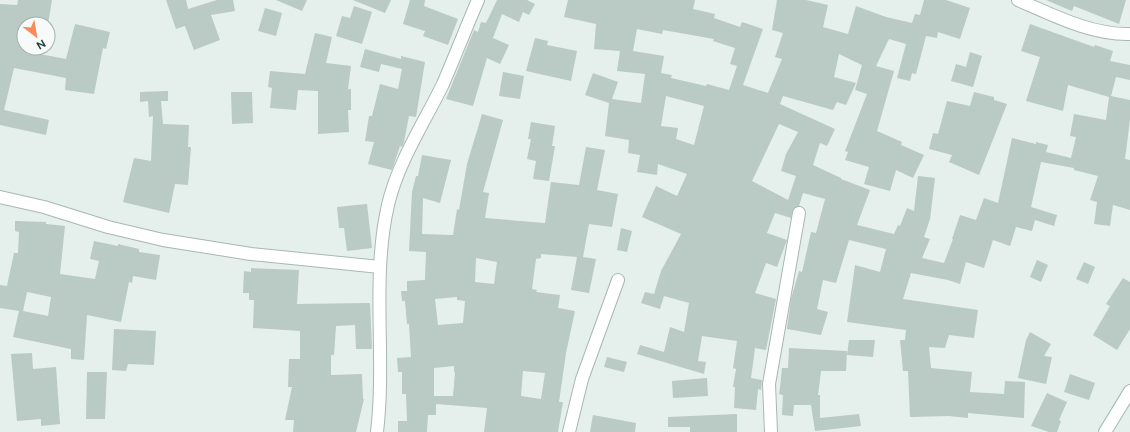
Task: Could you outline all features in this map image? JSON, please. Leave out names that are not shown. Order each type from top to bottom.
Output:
[{"type":"street","points":[[377,432],[380,406],[380,267],[384,228],[396,178],[443,83],[478,0]]},
{"type":"street","points":[[1018,0],[1074,24],[1119,35],[1130,34]]},
{"type":"street","points":[[0,197],[44,207],[108,227],[163,240],[252,254],[380,267]]},
{"type":"street","points":[[771,432],[769,384],[799,212]]},
{"type":"street","points":[[569,432],[582,379],[618,280]]},
{"type":"street","points":[[1105,432],[1130,391]]},
{"type":"building","points":[[18,0],[52,0],[49,16],[16,16],[16,56],[50,56],[66,59],[75,24],[110,32],[106,49],[103,48],[94,94],[65,90],[66,78],[14,68],[4,110],[49,120],[46,135],[0,125],[0,4],[17,5]]},
{"type":"building","points":[[166,0],[186,0],[188,9],[217,0],[233,0],[235,11],[211,15],[220,40],[194,50],[185,26],[176,29]]},
{"type":"building","points":[[276,0],[307,0],[302,11]]},
{"type":"building","points":[[353,0],[391,0],[385,13]]},
{"type":"building","points":[[410,0],[425,0],[424,6],[458,19],[448,45],[423,36],[425,31],[403,24]]},
{"type":"building","points":[[497,0],[527,0],[535,4],[529,15],[523,12],[519,22],[502,14],[493,38],[509,45],[500,64],[487,58],[473,106],[446,99],[474,30],[478,32],[481,22],[486,23]]},
{"type":"building","points":[[568,0],[695,0],[693,9],[715,14],[714,18],[740,27],[742,22],[763,29],[743,85],[768,93],[782,59],[775,57],[783,33],[772,30],[777,0],[806,0],[828,5],[823,27],[848,34],[856,6],[886,17],[912,23],[915,14],[920,15],[924,0],[946,0],[970,8],[960,39],[938,32],[937,38],[926,36],[916,74],[912,73],[910,81],[897,78],[906,44],[889,39],[876,66],[894,71],[877,131],[902,142],[901,145],[924,155],[913,178],[896,170],[890,191],[864,184],[869,167],[845,160],[848,152],[845,151],[867,94],[855,90],[862,65],[839,54],[834,77],[856,83],[846,105],[837,102],[833,110],[783,96],[780,104],[835,129],[827,146],[820,143],[813,165],[841,179],[870,190],[857,225],[894,234],[898,225],[900,226],[907,208],[914,211],[918,176],[935,178],[930,219],[924,237],[930,239],[922,258],[944,263],[960,215],[976,220],[984,198],[998,203],[1012,138],[1036,144],[1036,142],[1048,145],[1046,152],[1071,158],[1076,137],[1070,136],[1074,114],[1106,120],[1109,97],[1068,85],[1063,111],[1026,101],[1040,57],[1021,51],[1030,24],[1094,47],[1095,45],[1113,51],[1110,61],[1130,65],[1130,80],[1116,77],[1111,96],[1130,100],[1130,120],[1125,159],[1130,160],[1130,210],[1113,205],[1110,226],[1094,224],[1097,202],[1090,200],[1098,176],[1074,170],[1074,168],[1041,162],[1031,207],[1057,215],[1054,226],[1035,220],[1032,231],[1016,227],[1010,246],[993,240],[984,268],[966,262],[960,284],[948,280],[911,273],[903,299],[978,310],[974,338],[949,335],[945,348],[929,347],[931,368],[972,372],[970,392],[1004,394],[1005,381],[1025,382],[1024,418],[968,413],[968,418],[949,416],[910,417],[908,371],[903,371],[900,340],[905,340],[906,330],[847,322],[855,265],[880,272],[886,249],[849,240],[836,283],[823,280],[817,309],[828,312],[821,335],[787,329],[791,299],[799,271],[802,272],[811,232],[816,233],[825,199],[803,193],[799,206],[793,209],[791,218],[775,213],[767,233],[787,240],[777,267],[766,263],[755,293],[776,299],[766,350],[755,348],[751,378],[762,380],[761,390],[758,389],[756,410],[734,408],[735,387],[733,387],[736,369],[733,368],[737,341],[702,336],[698,361],[706,362],[704,374],[637,354],[640,345],[664,352],[670,327],[684,332],[689,303],[664,296],[660,309],[641,303],[645,292],[654,294],[661,271],[681,234],[642,217],[656,186],[677,196],[687,174],[658,164],[657,175],[637,172],[640,155],[628,153],[629,140],[605,136],[609,103],[585,95],[593,73],[618,82],[612,99],[641,103],[645,74],[617,71],[620,51],[594,49],[596,24],[564,17]],"holes":[[[637,29],[662,34],[663,30],[714,39],[713,41],[735,48],[730,64],[737,66],[729,90],[707,84],[706,86],[671,78],[672,75],[661,73],[664,56],[633,51]],[[666,96],[704,106],[694,145],[676,139],[678,128],[661,126]],[[779,124],[798,132],[786,154],[781,171],[796,176],[788,200],[752,181]]]},
{"type":"building","points":[[1046,0],[1126,0],[1119,24],[1074,6],[1072,11]]},
{"type":"building","points":[[354,6],[372,12],[362,44],[336,36],[342,16],[350,18]]},
{"type":"building","points":[[265,8],[282,13],[276,36],[258,31]]},
{"type":"building","points":[[315,33],[332,37],[326,63],[351,66],[348,89],[351,89],[351,110],[348,110],[349,132],[318,134],[318,91],[298,90],[296,110],[270,108],[272,88],[268,87],[270,71],[305,74]]},
{"type":"building","points":[[535,38],[548,41],[547,45],[577,51],[571,81],[526,71]]},
{"type":"building","points":[[365,49],[401,59],[401,56],[425,62],[416,117],[409,116],[404,142],[402,147],[400,146],[392,170],[368,164],[374,142],[365,141],[369,116],[372,116],[380,84],[398,89],[402,69],[381,64],[379,72],[360,67]]},
{"type":"building","points":[[970,52],[982,56],[973,87],[951,81],[956,64],[966,67]]},
{"type":"building","points":[[503,72],[524,76],[520,99],[499,96]]},
{"type":"building","points":[[168,91],[168,101],[161,101],[163,124],[189,125],[188,147],[191,147],[188,185],[175,184],[169,213],[123,202],[134,158],[151,161],[153,116],[149,117],[148,101],[140,102],[140,92]]},
{"type":"building","points":[[231,92],[252,92],[253,123],[232,124]]},
{"type":"building","points":[[974,92],[994,97],[994,100],[1007,104],[979,175],[949,162],[952,155],[929,149],[933,133],[938,134],[947,101],[970,106]]},
{"type":"building","points":[[482,114],[503,120],[483,192],[489,193],[485,218],[545,223],[551,182],[579,185],[586,147],[605,150],[597,190],[618,194],[612,227],[589,224],[583,257],[596,259],[589,293],[571,290],[577,257],[541,254],[541,258],[536,259],[532,289],[537,290],[536,292],[560,295],[558,308],[575,311],[566,353],[559,402],[563,402],[558,432],[484,432],[487,408],[436,404],[436,415],[428,415],[427,432],[398,432],[398,421],[407,421],[406,394],[402,394],[402,372],[398,372],[397,358],[411,357],[409,324],[407,324],[405,301],[402,301],[401,291],[407,291],[407,281],[425,280],[426,252],[409,251],[412,192],[416,176],[418,176],[422,155],[451,160],[440,203],[423,198],[422,234],[453,235],[467,164]],"holes":[[[476,258],[497,262],[494,284],[475,282]],[[457,297],[457,300],[465,301],[463,323],[438,325],[435,299]],[[454,366],[453,396],[434,396],[434,368]],[[523,371],[545,373],[541,399],[521,396]]]},
{"type":"building","points":[[531,122],[555,126],[552,146],[555,146],[549,181],[533,179],[536,161],[527,159],[531,139],[528,139]]},
{"type":"building","points":[[367,204],[372,248],[347,251],[344,228],[339,228],[337,207]]},
{"type":"building","points":[[15,221],[46,222],[46,224],[65,226],[60,274],[95,279],[99,261],[90,259],[94,241],[118,246],[118,244],[139,249],[139,252],[160,255],[156,280],[133,276],[132,283],[129,282],[121,322],[87,315],[84,360],[71,359],[71,349],[13,337],[19,311],[0,308],[0,285],[7,286],[14,253],[18,253],[19,232],[15,231]],"holes":[[[27,292],[51,297],[48,316],[23,311]]]},
{"type":"building","points":[[621,228],[632,231],[627,252],[617,250]]},
{"type":"building","points":[[1037,260],[1048,265],[1041,282],[1030,277]]},
{"type":"building","points":[[1084,262],[1095,267],[1088,284],[1076,279]]},
{"type":"building","points":[[251,268],[299,270],[297,304],[370,303],[372,349],[356,349],[355,325],[336,326],[334,355],[331,355],[331,375],[362,374],[364,399],[356,432],[293,432],[294,420],[285,420],[292,387],[288,387],[289,359],[300,359],[300,331],[253,328],[254,300],[249,300],[249,293],[243,293],[244,271],[251,272]]},
{"type":"building","points":[[1123,278],[1130,282],[1130,329],[1117,350],[1093,335],[1110,306],[1106,304]]},
{"type":"building","points":[[114,329],[156,331],[154,365],[128,364],[126,371],[112,370]]},
{"type":"building","points":[[1030,332],[1051,344],[1044,356],[1052,357],[1046,384],[1018,378],[1026,340]]},
{"type":"building","points":[[849,340],[875,340],[873,357],[847,355]]},
{"type":"building","points":[[789,348],[847,351],[846,371],[821,371],[818,395],[820,395],[820,418],[859,414],[861,426],[815,431],[811,405],[794,405],[793,416],[782,415],[783,395],[779,394],[782,368],[788,368]]},
{"type":"building","points":[[32,353],[33,369],[56,367],[60,424],[41,426],[41,419],[17,421],[11,354]]},
{"type":"building","points":[[607,357],[627,362],[624,372],[604,367]]},
{"type":"building","points":[[87,372],[107,372],[105,419],[86,419]]},
{"type":"building","points":[[1070,374],[1095,383],[1089,400],[1064,392]]},
{"type":"building","points":[[707,378],[708,396],[673,398],[672,381]]},
{"type":"building","points":[[1047,393],[1067,402],[1059,420],[1061,421],[1057,432],[1049,432],[1031,426]]},
{"type":"building","points":[[737,414],[737,432],[690,432],[690,427],[668,427],[668,417]]},
{"type":"building","points":[[593,415],[636,423],[635,432],[590,432]]}]
